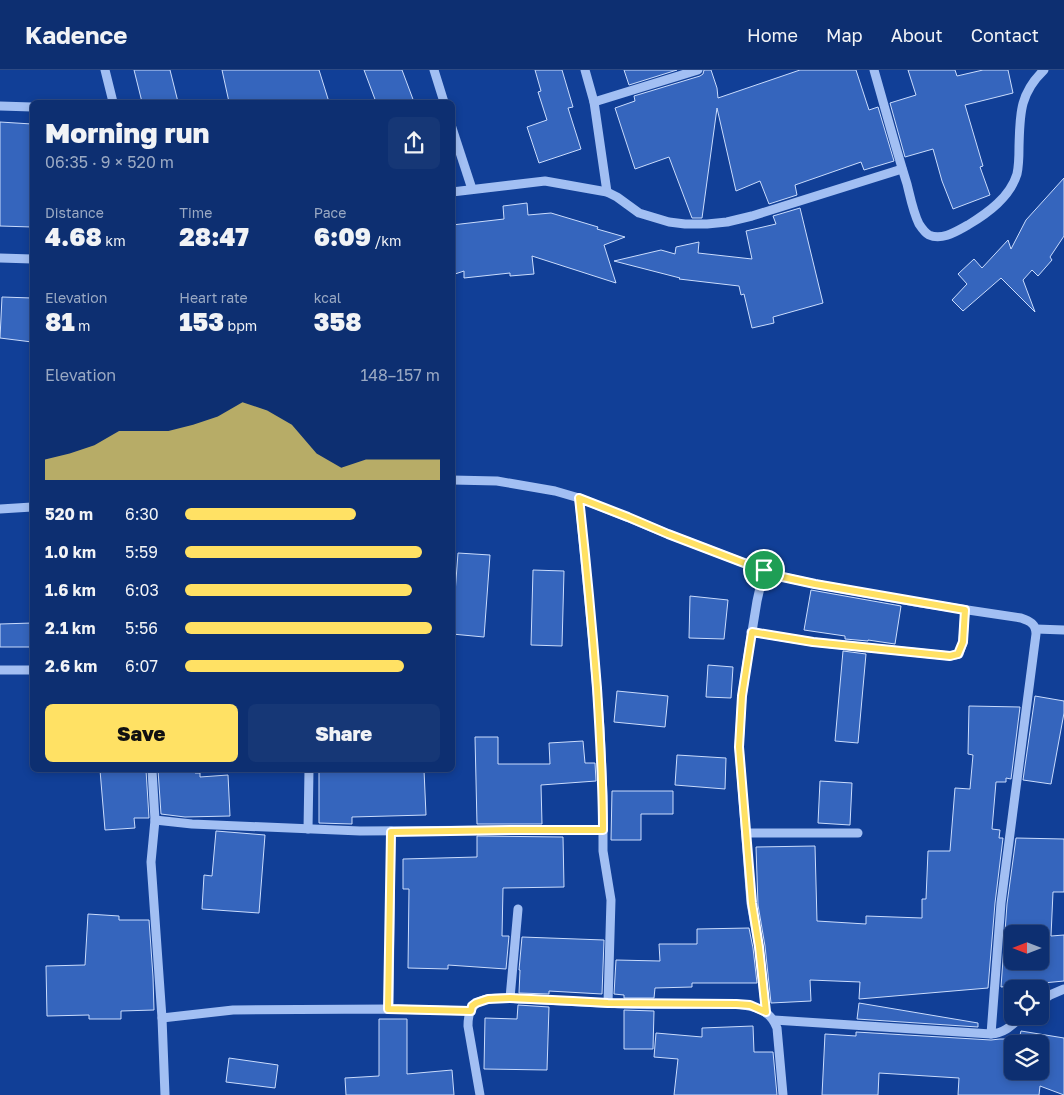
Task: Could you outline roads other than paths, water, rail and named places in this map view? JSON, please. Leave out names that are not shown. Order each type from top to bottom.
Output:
[{"type":"street","points":[[105,70],[112,100]]},
{"type":"street","points":[[434,70],[443,100]]},
{"type":"street","points":[[585,70],[594,102],[607,192]]},
{"type":"street","points":[[594,102],[698,70]]},
{"type":"street","points":[[874,70],[919,223],[929,235],[940,237],[947,236],[979,218],[998,203],[1013,185],[1017,171],[1022,103],[1027,90],[1040,72]]},
{"type":"street","points":[[0,106],[30,108]]},
{"type":"street","points":[[455,137],[472,189]]},
{"type":"street","points":[[455,192],[545,181],[607,192],[639,213],[652,218],[685,224],[707,224],[727,222],[752,216],[902,169]]},
{"type":"street","points":[[0,258],[30,259]]},
{"type":"street","points":[[455,480],[497,481],[554,491],[579,498],[778,576],[815,584],[1020,618],[1033,623],[1036,629],[1001,903],[991,1034]]},
{"type":"street","points":[[579,498],[599,719],[603,796],[603,851],[611,900],[608,1003]]},
{"type":"street","points":[[0,509],[30,508]]},
{"type":"street","points":[[764,570],[742,696],[739,747],[752,903],[766,1012]]},
{"type":"street","points":[[752,632],[813,642],[950,656],[958,654],[963,642],[965,610]]},
{"type":"street","points":[[1036,629],[1064,630]]},
{"type":"street","points":[[0,670],[30,670]]},
{"type":"street","points":[[152,772],[155,820],[151,862],[162,1018],[165,1095]]},
{"type":"street","points":[[308,829],[309,772]]},
{"type":"street","points":[[155,820],[360,832],[603,830]]},
{"type":"street","points":[[388,1009],[391,832]]},
{"type":"street","points":[[746,833],[858,833]]},
{"type":"street","points":[[510,998],[518,909]]},
{"type":"street","points":[[1049,996],[1064,989]]},
{"type":"street","points":[[480,1095],[468,1018],[472,1006],[482,1000],[510,998],[608,1003],[750,1005],[766,1012],[774,1020],[777,1028],[784,1095]]},
{"type":"street","points":[[162,1018],[233,1010],[388,1009],[471,1011]]},
{"type":"street","points":[[774,1020],[991,1034],[1000,1034],[1012,1025]]}]
